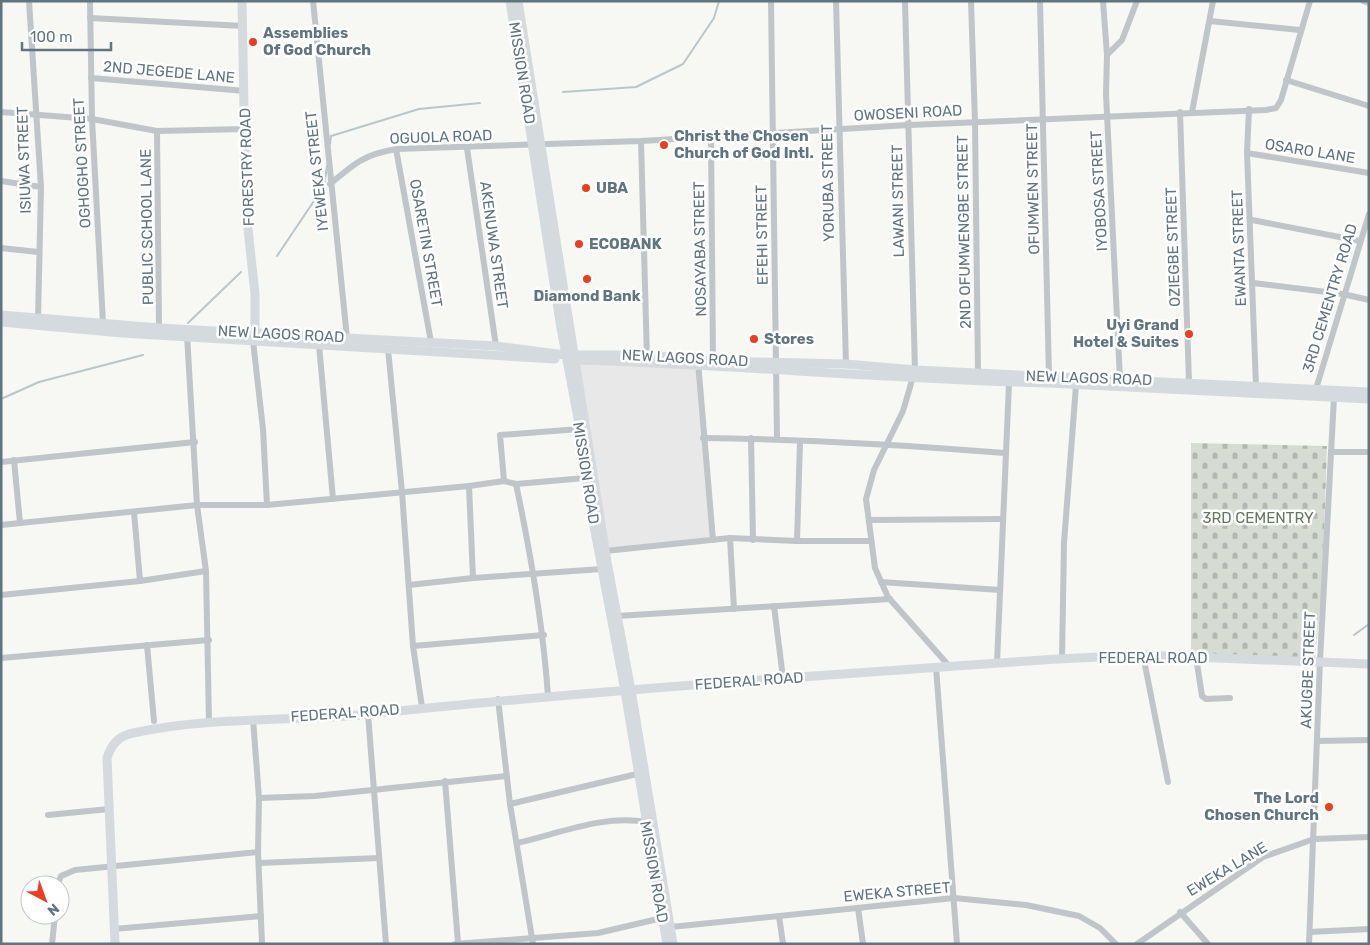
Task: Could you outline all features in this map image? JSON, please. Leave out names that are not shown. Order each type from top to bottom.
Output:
[{"type":"street","name":"ISIUWA STREET","points":[[28,1],[41,187],[38,252],[38,319]]},
{"type":"street","name":"OGHOGHO STREET","points":[[90,1],[92,119],[103,323]]},
{"type":"street","name":"FORESTRY ROAD","points":[[242,1],[248,229],[255,294],[254,337]]},
{"type":"street","name":"IYEWEKA STREET","points":[[313,1],[346,338]]},
{"type":"street","name":"MISSION ROAD","points":[[510,1],[537,145]]},
{"type":"street","name":"MISSION ROAD","points":[[518,1],[537,145],[570,357],[585,478],[628,690],[637,774],[667,944]]},
{"type":"street","name":"EFEHI STREET","points":[[771,1],[777,438]]},
{"type":"street","name":"YORUBA STREET","points":[[836,1],[846,364]]},
{"type":"street","name":"LAWANI STREET","points":[[906,1],[914,374],[903,411],[874,470],[866,499],[875,568],[881,582],[890,599],[950,666]]},
{"type":"street","name":"2ND OFUMWENGBE STREET","points":[[971,1],[975,122],[978,372]]},
{"type":"street","name":"OFUMWEN STREET","points":[[1040,1],[1049,376]]},
{"type":"street","name":"IYOBOSA STREET","points":[[1102,1],[1107,55],[1120,379]]},
{"type":"street","points":[[1107,55],[1122,40],[1137,1]]},
{"type":"street","points":[[1192,112],[1213,1]]},
{"type":"street","points":[[1310,1],[1286,80],[1369,106]]},
{"type":"street","points":[[1363,1],[1369,3]]},
{"type":"street","points":[[90,18],[243,26]]},
{"type":"street","points":[[1210,21],[1300,30]]},
{"type":"street","name":"2ND JEGEDE LANE","points":[[91,78],[245,91]]},
{"type":"street","name":"OWOSENI ROAD","points":[[537,145],[909,124],[1276,108],[1281,100],[1286,80]]},
{"type":"street","name":"EWANTA STREET","points":[[1248,109],[1247,154],[1252,220],[1256,386]]},
{"type":"street","name":"PUBLIC SCHOOL LANE","points":[[1,112],[92,119],[157,131],[159,328]]},
{"type":"street","name":"OZIEGBE STREET","points":[[1180,112],[1189,382]]},
{"type":"street","points":[[157,131],[245,129]]},
{"type":"street","name":"NOSAYABA STREET","points":[[711,136],[713,361]]},
{"type":"street","points":[[641,140],[647,359]]},
{"type":"street","name":"OGUOLA ROAD","points":[[330,184],[356,163],[373,153],[396,149],[537,145]]},
{"type":"street","name":"AKENUWA STREET","points":[[467,148],[496,346]]},
{"type":"street","name":"OSARETIN STREET","points":[[396,149],[431,342]]},
{"type":"street","name":"OSARO LANE","points":[[1247,154],[1369,174]]},
{"type":"street","points":[[1,181],[41,187]]},
{"type":"street","name":"3RD CEMENTRY ROAD","points":[[1316,389],[1369,214]]},
{"type":"street","points":[[1252,220],[1360,241]]},
{"type":"street","points":[[1,248],[38,252]]},
{"type":"street","points":[[1253,283],[1344,294],[1369,300]]},
{"type":"street","name":"NEW LAGOS ROAD","points":[[1,315],[159,328],[187,333]]},
{"type":"street","name":"NEW LAGOS ROAD","points":[[1,322],[254,337],[346,338],[431,342],[496,346],[570,357]]},
{"type":"street","points":[[187,333],[195,442],[197,505],[206,571],[209,640],[209,722]]},
{"type":"street","points":[[254,337],[263,429],[267,505]]},
{"type":"street","name":"NEW LAGOS ROAD","points":[[254,337],[319,345],[388,349],[777,366],[846,364],[914,374],[978,372],[1369,392]]},
{"type":"street","points":[[319,345],[333,499]]},
{"type":"street","points":[[388,349],[402,492],[413,646],[422,707]]},
{"type":"street","name":"MISSION ROAD","points":[[570,357],[617,616],[628,690],[673,944]]},
{"type":"street","name":"NEW LAGOS ROAD","points":[[698,363],[713,361],[914,374],[1009,383],[1369,399]]},
{"type":"street","points":[[698,363],[713,540]]},
{"type":"street","points":[[997,663],[1009,383]]},
{"type":"street","points":[[1062,659],[1064,543],[1076,385]]},
{"type":"street","name":"AKUGBE STREET","points":[[1309,944],[1320,660],[1334,397]]},
{"type":"street","points":[[504,481],[500,435],[580,429]]},
{"type":"street","points":[[703,438],[777,438],[800,442],[886,444],[1005,453]]},
{"type":"street","points":[[751,438],[753,540]]},
{"type":"street","points":[[1,462],[195,442]]},
{"type":"street","points":[[797,541],[800,442]]},
{"type":"street","points":[[1331,452],[1369,452]]},
{"type":"street","points":[[14,460],[20,523]]},
{"type":"street","points":[[1,526],[197,505],[267,505],[504,481],[516,484],[585,478]]},
{"type":"street","points":[[516,484],[535,574],[544,635],[548,696]]},
{"type":"street","points":[[469,486],[472,578]]},
{"type":"street","points":[[134,512],[140,581]]},
{"type":"street","points":[[869,520],[1003,519]]},
{"type":"street","points":[[605,551],[730,538],[797,541],[871,541]]},
{"type":"street","points":[[730,538],[734,608]]},
{"type":"street","points":[[408,585],[472,578],[602,569]]},
{"type":"street","points":[[1,595],[140,581],[206,571]]},
{"type":"street","points":[[881,582],[1000,590]]},
{"type":"street","points":[[617,616],[890,599]]},
{"type":"street","points":[[774,606],[783,678]]},
{"type":"street","points":[[413,646],[544,635]]},
{"type":"street","points":[[1,658],[209,640]]},
{"type":"street","points":[[147,645],[154,721]]},
{"type":"street","points":[[1143,656],[1168,782]]},
{"type":"street","name":"FEDERAL ROAD","points":[[109,809],[106,758],[110,747],[118,739],[130,734],[209,722],[368,714],[422,707],[548,696],[1062,659],[1143,656],[1320,660],[1369,664]]},
{"type":"street","points":[[1196,657],[1202,696],[1206,699],[1230,698]]},
{"type":"street","points":[[936,667],[957,944]]},
{"type":"street","points":[[498,700],[510,804],[533,941]]},
{"type":"street","points":[[368,714],[386,944]]},
{"type":"street","points":[[253,719],[259,798],[258,863],[262,944]]},
{"type":"street","points":[[1317,741],[1369,740]]},
{"type":"street","points":[[510,804],[637,774]]},
{"type":"street","points":[[259,798],[315,796],[506,776]]},
{"type":"street","points":[[446,781],[457,944],[533,941],[598,932],[662,918]]},
{"type":"street","points":[[48,815],[109,809],[115,944]]},
{"type":"street","points":[[516,843],[606,820],[631,819],[646,822]]},
{"type":"street","name":"EWEKA LANE","points":[[1137,944],[1180,912],[1264,857],[1314,839],[1369,837]]},
{"type":"street","points":[[62,875],[66,872],[112,865],[258,852]]},
{"type":"street","points":[[258,863],[379,858]]},
{"type":"street","name":"EWEKA STREET","points":[[671,927],[954,898],[1026,905],[1079,916],[1100,928],[1116,944]]},
{"type":"street","points":[[858,908],[863,944]]},
{"type":"street","points":[[1180,912],[1208,944]]},
{"type":"street","points":[[114,929],[261,916]]},
{"type":"street","points":[[779,916],[783,944]]},
{"type":"street","points":[[52,944],[54,925]]},
{"type":"street","points":[[1310,932],[1369,930]]},
{"type":"shaded area","points":[[570,357],[701,362],[715,542],[601,554]]},
{"type":"green space","name":"3RD CEMENTRY","points":[[1191,443],[1327,446],[1322,591],[1315,658],[1191,655]]},
{"type":"waterway","points":[[563,92],[636,87],[683,64],[714,18],[719,1]]},
{"type":"waterway","points":[[330,144],[331,136],[419,109],[480,103]]},
{"type":"waterway","points":[[277,256],[324,186],[327,166]]},
{"type":"waterway","points":[[188,323],[241,272]]},
{"type":"waterway","points":[[1,399],[39,382],[143,355]]},
{"type":"waterway","points":[[1354,635],[1369,624]]},
{"type":"place","name":"Assemblies Of God Church","points":[[253,42]]},
{"type":"place","name":"Christ the Chosen Church of God Intl.","points":[[664,145]]},
{"type":"place","name":"UBA","points":[[586,188]]},
{"type":"place","name":"ECOBANK","points":[[579,244]]},
{"type":"place","name":"Diamond Bank","points":[[587,279]]},
{"type":"place","name":"Uyi Grand Hotel & Suites","points":[[1189,334]]},
{"type":"place","name":"Stores","points":[[754,339]]},
{"type":"place","name":"The Lord Chosen Church","points":[[1329,807]]}]
